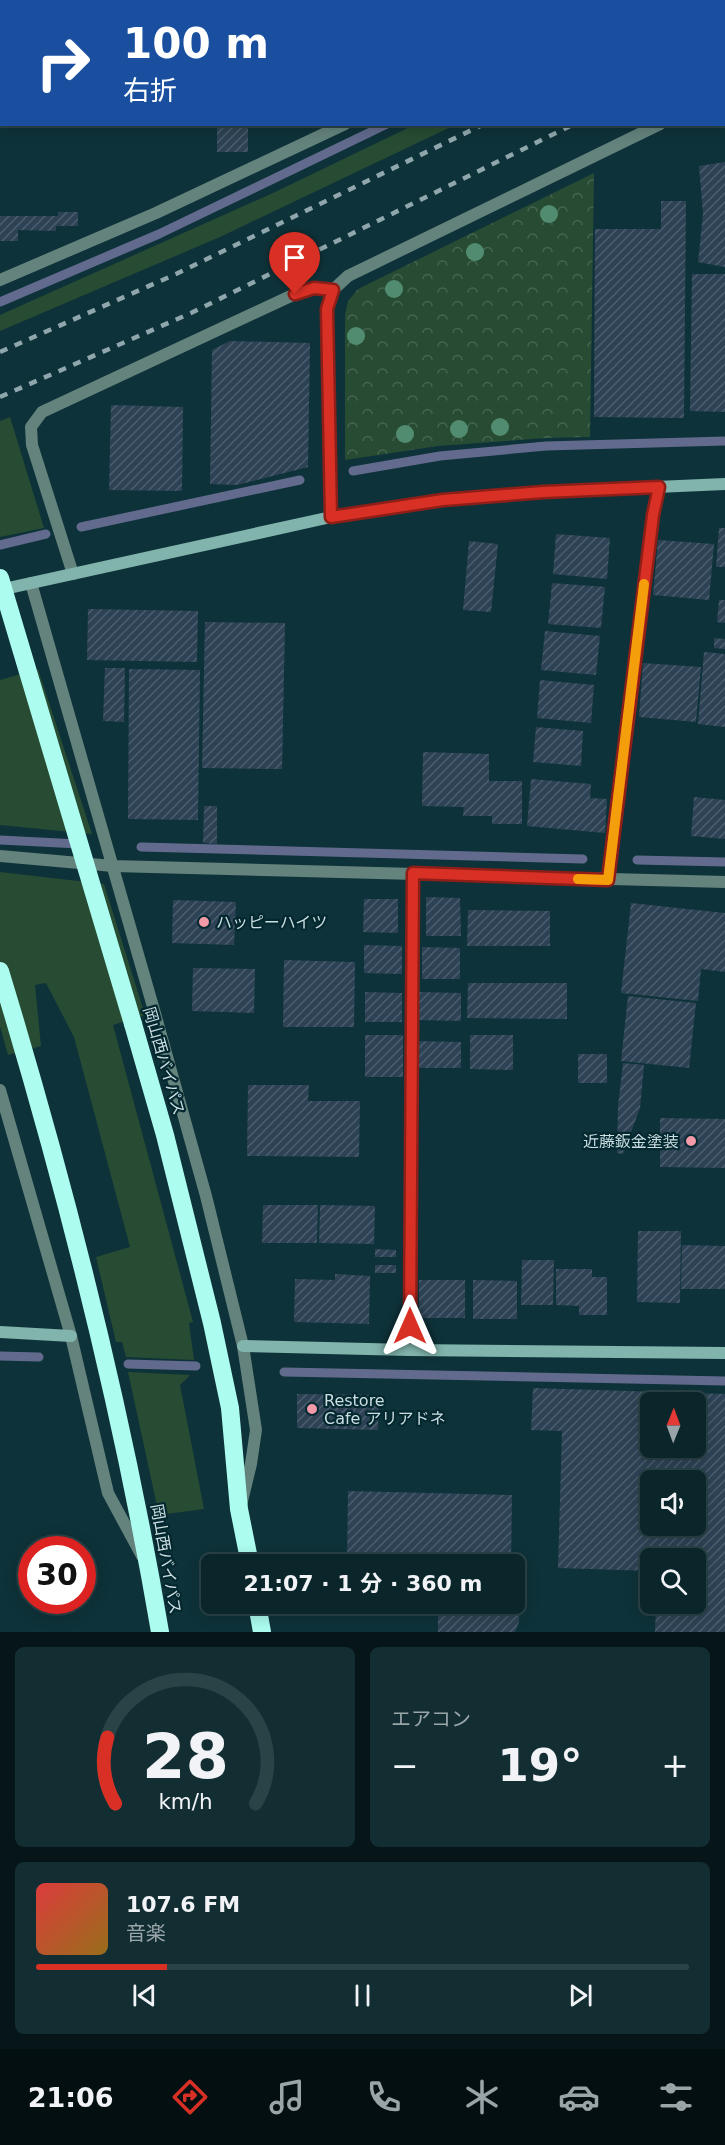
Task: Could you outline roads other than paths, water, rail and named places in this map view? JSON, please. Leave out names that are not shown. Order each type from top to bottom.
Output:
[{"type":"highway","name":"岡山西バイパス","points":[[0,578],[165,1135],[212,1323],[230,1408],[239,1509],[248,1554]]},
{"type":"highway","name":"岡山西バイパス","points":[[0,970],[27,1058],[91,1296],[122,1433],[159,1632]]},
{"type":"highway","points":[[259,1614],[262,1632]]},
{"type":"street","points":[[0,280],[156,213],[341,126]]},
{"type":"street","points":[[331,517],[327,309],[333,290],[348,276],[656,126]]},
{"type":"street","points":[[73,574],[32,445],[31,427],[42,412],[295,294],[314,288],[333,290]]},
{"type":"street","points":[[0,590],[331,517],[443,500],[543,492],[725,484]]},
{"type":"street","points":[[608,880],[653,515],[659,487]]},
{"type":"street","points":[[31,583],[206,1196],[243,1346],[256,1430],[251,1464],[239,1509]]},
{"type":"street","points":[[0,856],[113,866],[725,882]]},
{"type":"street","points":[[410,1350],[413,873]]},
{"type":"street","points":[[0,1090],[71,1335],[108,1493],[148,1567]]},
{"type":"street","points":[[0,1332],[71,1335]]},
{"type":"street","points":[[243,1346],[725,1353]]},
{"type":"waterway","points":[[0,302],[159,234],[383,126]]},
{"type":"waterway","points":[[353,471],[440,456],[546,446],[725,441]]},
{"type":"waterway","points":[[81,527],[300,480]]},
{"type":"waterway","points":[[0,545],[46,534]]},
{"type":"waterway","points":[[0,840],[79,844]]},
{"type":"waterway","points":[[141,847],[583,859]]},
{"type":"waterway","points":[[637,860],[725,862]]},
{"type":"waterway","points":[[0,1356],[39,1357]]},
{"type":"waterway","points":[[128,1364],[196,1366]]},
{"type":"waterway","points":[[284,1372],[725,1381]]},
{"type":"railway","points":[[0,352],[176,274],[480,126]]},
{"type":"railway","points":[[0,397],[191,313],[570,126]]},
{"type":"place","name":"ハッピーハイツ","points":[[204,922]]},
{"type":"place","name":"近藤鈑金塗装","points":[[691,1141]]},
{"type":"place","name":"Restore Cafe アリアドネ","points":[[312,1409]]}]
